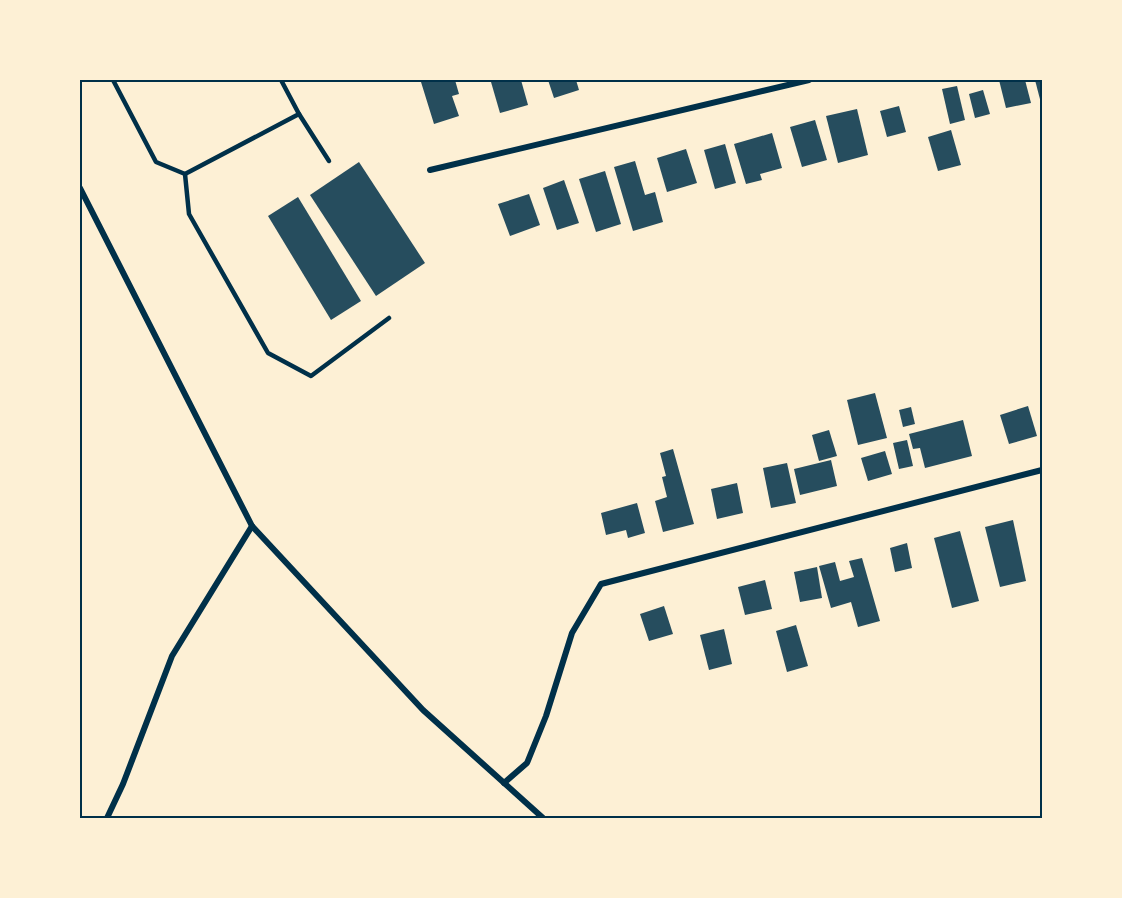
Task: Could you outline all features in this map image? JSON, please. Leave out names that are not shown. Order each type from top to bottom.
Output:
[{"type":"street","points":[[430,170],[809,80]]},
{"type":"street","points":[[80,188],[252,526],[423,710],[543,819]]},
{"type":"street","points":[[504,783],[527,763],[546,716],[572,633],[601,584],[1042,470]]},
{"type":"street","points":[[107,819],[123,784],[172,656],[252,526]]},
{"type":"lane","points":[[113,80],[156,162],[185,174]]},
{"type":"lane","points":[[281,80],[299,114],[329,161]]},
{"type":"lane","points":[[185,174],[299,114]]},
{"type":"lane","points":[[185,174],[189,214],[268,353],[311,376],[389,318]]},
{"type":"building","points":[[455,80],[459,94],[452,96],[459,116],[434,124],[421,82]]},
{"type":"building","points":[[521,80],[528,105],[500,113],[491,82]]},
{"type":"building","points":[[548,80],[576,80],[579,90],[554,98]]},
{"type":"building","points":[[999,80],[1025,80],[1031,103],[1006,108]]},
{"type":"building","points":[[1035,80],[1042,80],[1042,107]]},
{"type":"building","points":[[957,86],[965,120],[950,124],[942,89]]},
{"type":"building","points":[[983,90],[990,114],[975,118],[969,94]]},
{"type":"building","points":[[899,106],[906,132],[887,137],[880,111]]},
{"type":"building","points":[[857,109],[868,155],[838,163],[826,116]]},
{"type":"building","points":[[815,120],[827,160],[802,167],[790,127]]},
{"type":"building","points":[[951,130],[961,165],[938,171],[928,137]]},
{"type":"building","points":[[772,133],[782,168],[760,174],[762,180],[746,184],[734,144]]},
{"type":"building","points":[[725,144],[736,183],[715,189],[704,150]]},
{"type":"building","points":[[686,149],[697,183],[667,192],[657,158]]},
{"type":"building","points":[[635,161],[645,195],[655,192],[663,222],[633,231],[614,167]]},
{"type":"building","points":[[359,162],[425,263],[376,296],[310,195]]},
{"type":"building","points":[[605,171],[621,224],[596,232],[579,179]]},
{"type":"building","points":[[564,180],[579,223],[557,230],[543,188]]},
{"type":"building","points":[[529,194],[540,225],[510,236],[498,204]]},
{"type":"building","points":[[298,197],[361,301],[331,320],[268,216]]},
{"type":"building","points":[[875,393],[887,438],[858,445],[847,400]]},
{"type":"building","points":[[1028,406],[1037,436],[1009,444],[1000,415]]},
{"type":"building","points":[[911,407],[915,424],[903,427],[899,410]]},
{"type":"building","points":[[963,420],[972,456],[925,468],[920,448],[913,449],[909,434]]},
{"type":"building","points":[[829,430],[837,456],[819,461],[812,435]]},
{"type":"building","points":[[907,440],[913,466],[899,469],[893,443]]},
{"type":"building","points":[[673,449],[694,524],[663,532],[655,501],[667,497],[662,477],[666,476],[660,453]]},
{"type":"building","points":[[885,451],[892,474],[868,481],[861,458]]},
{"type":"building","points":[[831,460],[837,486],[800,495],[794,469]]},
{"type":"building","points":[[787,463],[796,503],[771,508],[763,468]]},
{"type":"building","points":[[737,483],[743,513],[717,519],[711,489]]},
{"type":"building","points":[[637,503],[645,533],[628,538],[626,530],[606,535],[601,513]]},
{"type":"building","points":[[1013,520],[1026,581],[1000,587],[985,527]]},
{"type":"building","points":[[960,531],[979,601],[952,608],[934,538]]},
{"type":"building","points":[[907,543],[912,568],[895,572],[890,548]]},
{"type":"building","points":[[862,558],[880,621],[858,627],[851,602],[831,608],[819,566],[835,562],[840,581],[854,577],[849,561]]},
{"type":"building","points":[[817,567],[822,598],[800,602],[794,572]]},
{"type":"building","points":[[765,580],[772,609],[745,615],[738,587]]},
{"type":"building","points":[[664,606],[673,634],[649,641],[640,614]]},
{"type":"building","points":[[796,625],[808,666],[787,672],[776,631]]},
{"type":"building","points":[[724,629],[732,664],[709,670],[700,635]]}]
